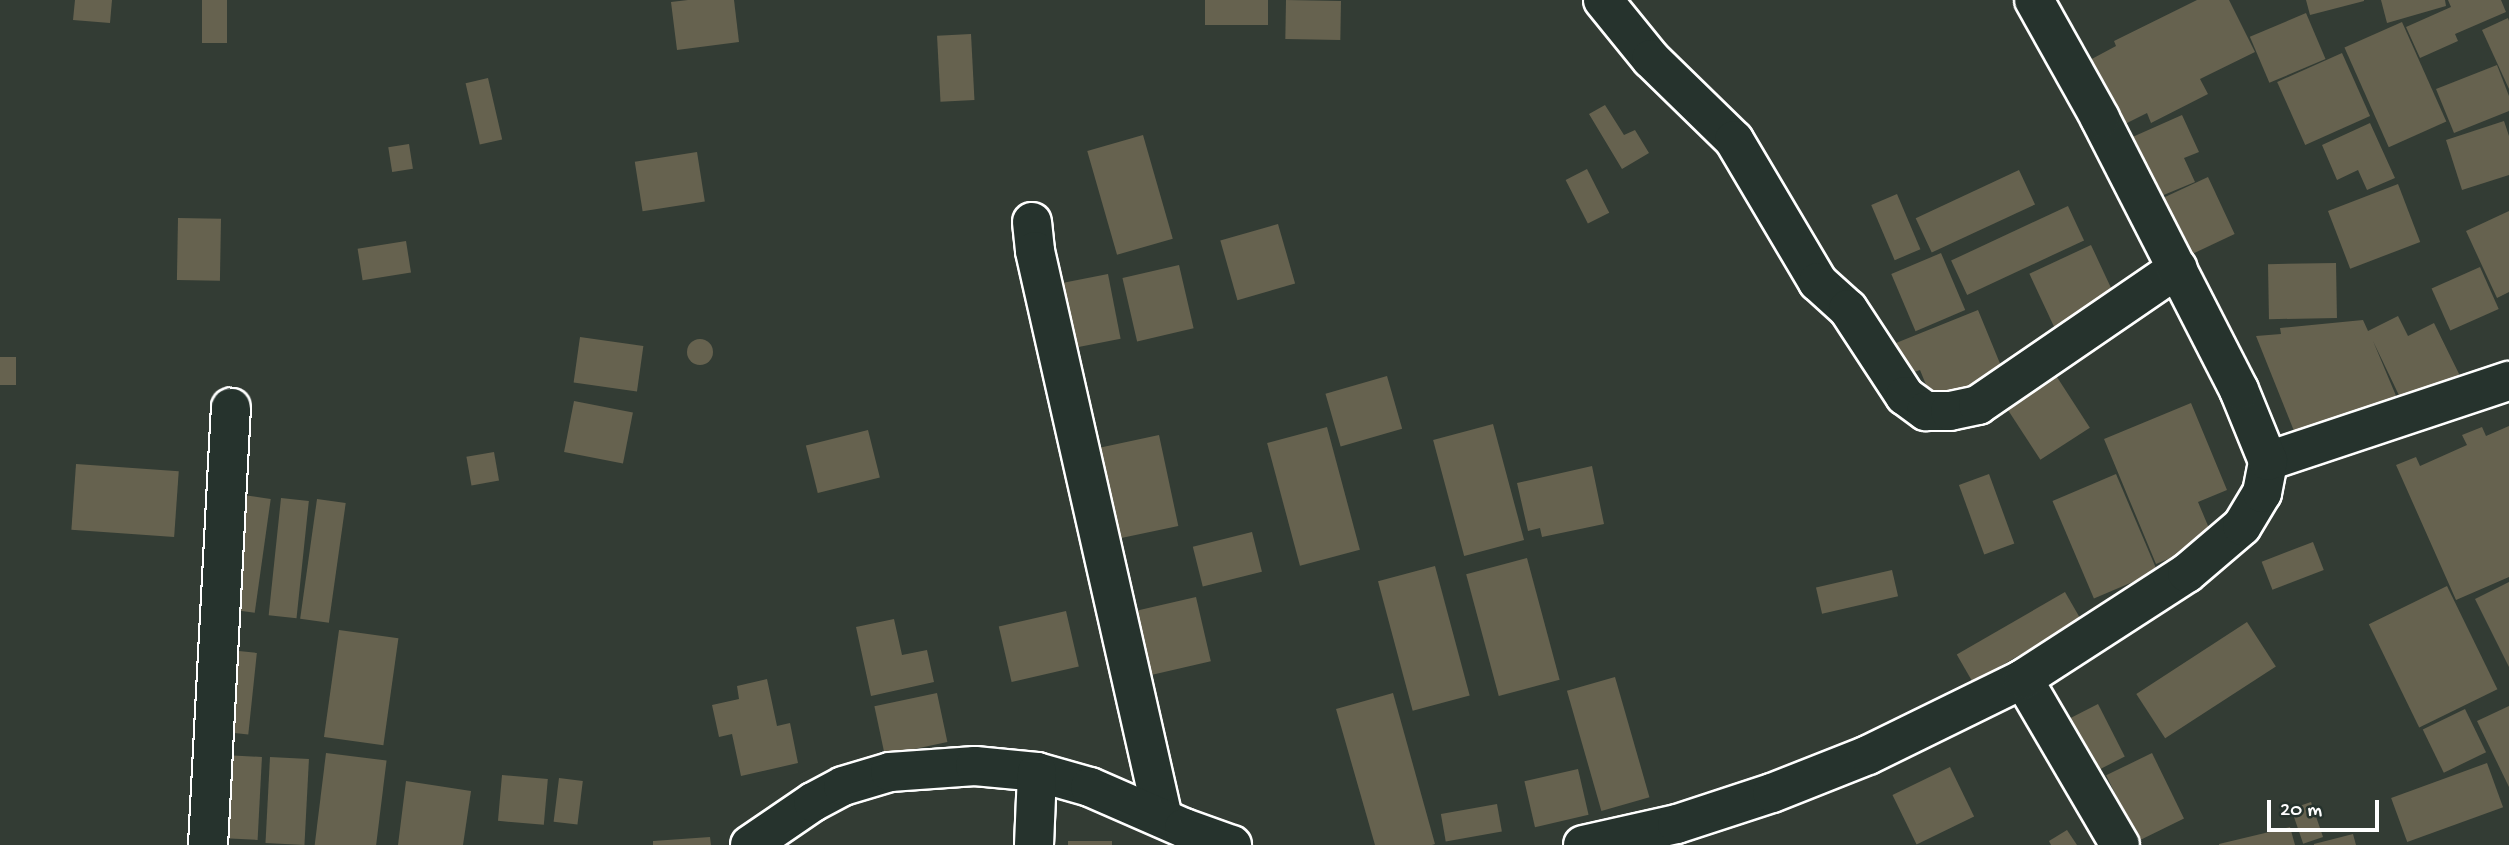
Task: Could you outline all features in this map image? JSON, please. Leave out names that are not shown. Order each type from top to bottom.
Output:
[{"type":"street","points":[[1604,0],[1651,59],[1734,140],[1818,282],[1848,309],[1905,396],[1926,411],[1950,411],[1978,405],[2178,268]]},
{"type":"street","points":[[1583,845],[1677,824],[1772,793],[1868,755],[2023,679],[2083,639],[2143,604],[2187,573],[2242,526],[2262,493],[2268,461],[2239,390],[2178,268],[2034,0]]},
{"type":"street","points":[[1032,222],[1053,332],[1163,818]]},
{"type":"street","points":[[2268,461],[2509,381]]},
{"type":"street","points":[[208,845],[231,408]]},
{"type":"street","points":[[2023,679],[2120,845]]},
{"type":"street","points":[[750,845],[813,802],[843,786],[890,772],[975,766],[1037,772],[1090,787],[1232,845]]},
{"type":"street","points":[[1034,845],[1037,772]]},
{"type":"building","points":[[75,0],[112,0],[110,23],[73,20]]},
{"type":"building","points":[[202,0],[227,0],[227,43],[202,43]]},
{"type":"building","points":[[734,0],[739,42],[677,50],[671,2]]},
{"type":"building","points":[[1205,0],[1268,0],[1268,25],[1205,25]]},
{"type":"building","points":[[1286,0],[1341,1],[1340,40],[1285,39]]},
{"type":"building","points":[[2197,0],[2229,0],[2255,52],[2200,79],[2208,94],[2151,123],[2147,113],[2121,126],[2088,61],[2116,46],[2114,41]]},
{"type":"building","points":[[2306,0],[2364,0],[2364,1],[2310,15]]},
{"type":"building","points":[[2381,0],[2445,0],[2446,6],[2387,23]]},
{"type":"building","points":[[2448,0],[2501,0],[2506,12],[2455,34],[2458,41],[2420,58],[2406,27],[2451,7]]},
{"type":"building","points":[[2306,13],[2326,59],[2269,83],[2250,37]]},
{"type":"building","points":[[2508,18],[2509,21],[2509,89],[2482,30]]},
{"type":"building","points":[[2402,22],[2446,122],[2389,147],[2344,48]]},
{"type":"building","points":[[971,34],[974,100],[941,102],[937,36]]},
{"type":"building","points":[[2342,53],[2370,116],[2305,145],[2277,82]]},
{"type":"building","points":[[2497,65],[2509,96],[2509,111],[2454,133],[2436,89]]},
{"type":"building","points":[[488,78],[502,139],[480,145],[466,83]]},
{"type":"building","points":[[1605,105],[1624,135],[1635,130],[1649,153],[1622,169],[1589,114]]},
{"type":"building","points":[[2182,115],[2199,152],[2184,158],[2195,182],[2154,199],[2128,139]]},
{"type":"building","points":[[2504,121],[2509,136],[2509,175],[2462,190],[2446,140]]},
{"type":"building","points":[[2370,123],[2395,178],[2367,190],[2358,170],[2337,180],[2322,145]]},
{"type":"building","points":[[1143,135],[1173,239],[1117,255],[1087,151]]},
{"type":"building","points":[[409,144],[413,169],[392,172],[388,147]]},
{"type":"building","points":[[697,152],[705,201],[643,211],[635,162]]},
{"type":"building","points":[[1587,169],[1609,213],[1588,224],[1566,180]]},
{"type":"building","points":[[2019,170],[2035,204],[1932,253],[1916,218]]},
{"type":"building","points":[[2208,177],[2235,234],[2191,254],[2164,197]]},
{"type":"building","points":[[2398,184],[2420,242],[2350,269],[2328,211]]},
{"type":"building","points":[[1897,194],[1920,249],[1895,260],[1871,205]]},
{"type":"building","points":[[2068,206],[2084,240],[1967,295],[1951,261]]},
{"type":"building","points":[[2509,211],[2509,292],[2497,298],[2466,231]]},
{"type":"building","points":[[178,218],[221,219],[220,281],[177,280]]},
{"type":"building","points":[[1278,224],[1295,284],[1237,300],[1220,241]]},
{"type":"building","points":[[406,241],[411,273],[363,280],[358,249]]},
{"type":"building","points":[[2091,245],[2117,300],[2055,329],[2029,274]]},
{"type":"building","points":[[1941,253],[1965,310],[1916,331],[1891,274]]},
{"type":"building","points":[[2336,263],[2337,318],[2269,319],[2268,264]]},
{"type":"building","points":[[1179,265],[1194,328],[1137,341],[1122,278]]},
{"type":"building","points":[[2480,267],[2499,309],[2450,331],[2432,289]]},
{"type":"building","points":[[1108,274],[1121,339],[1065,350],[1052,285]]},
{"type":"building","points":[[1978,310],[2006,378],[1935,407],[1920,370],[1909,374],[1896,343]]},
{"type":"building","points":[[2398,316],[2408,336],[2434,323],[2463,382],[2406,410],[2373,341],[2402,410],[2300,446],[2256,336],[2281,334],[2280,328],[2363,320],[2368,331]]},
{"type":"building","points":[[580,337],[643,346],[637,391],[574,383]]},
{"type":"building","points":[[700,339],[709,343],[713,352],[709,361],[700,365],[691,361],[687,352],[691,343]]},
{"type":"building","points":[[0,357],[16,357],[16,385],[0,385]]},
{"type":"building","points":[[2055,374],[2090,428],[2040,460],[2006,406]]},
{"type":"building","points":[[1387,376],[1402,429],[1341,447],[1325,394]]},
{"type":"building","points":[[574,401],[633,412],[623,463],[564,452]]},
{"type":"building","points":[[2191,403],[2227,490],[2198,502],[2214,540],[2156,564],[2104,439]]},
{"type":"building","points":[[1493,424],[1524,540],[1464,556],[1433,440]]},
{"type":"building","points":[[2509,426],[2509,577],[2456,600],[2396,465],[2416,457],[2420,466],[2467,445],[2462,435],[2482,427],[2486,436]]},
{"type":"building","points":[[1327,427],[1360,550],[1300,566],[1267,443]]},
{"type":"building","points":[[868,430],[880,478],[818,493],[806,445]]},
{"type":"building","points":[[1159,435],[1178,526],[1112,540],[1092,449]]},
{"type":"building","points":[[494,452],[499,481],[471,485],[466,457]]},
{"type":"building","points":[[76,464],[179,471],[174,537],[71,530]]},
{"type":"building","points":[[1592,466],[1604,524],[1542,537],[1540,528],[1528,531],[1517,483]]},
{"type":"building","points":[[1989,474],[2014,544],[1984,554],[1959,485]]},
{"type":"building","points":[[2116,474],[2157,572],[2094,599],[2052,501]]},
{"type":"building","points":[[243,495],[271,499],[255,613],[227,609]]},
{"type":"building","points":[[281,498],[309,501],[297,618],[269,615]]},
{"type":"building","points":[[317,499],[346,503],[329,623],[300,619]]},
{"type":"building","points":[[1252,532],[1262,572],[1203,587],[1193,547]]},
{"type":"building","points":[[2313,542],[2324,570],[2272,590],[2262,562]]},
{"type":"building","points":[[1527,558],[1560,680],[1499,696],[1466,574]]},
{"type":"building","points":[[1435,566],[1470,695],[1413,711],[1378,581]]},
{"type":"building","points":[[1892,570],[1898,596],[1822,614],[1816,588]]},
{"type":"building","points":[[2509,582],[2509,667],[2475,599]]},
{"type":"building","points":[[2447,586],[2497,689],[2419,727],[2369,624]]},
{"type":"building","points":[[2065,592],[2081,620],[1973,682],[1957,655]]},
{"type":"building","points":[[1196,597],[1211,661],[1144,677],[1129,613]]},
{"type":"building","points":[[1066,611],[1079,667],[1012,682],[999,627]]},
{"type":"building","points":[[894,619],[902,655],[927,650],[934,682],[871,696],[856,627]]},
{"type":"building","points":[[2247,622],[2276,666],[2165,738],[2136,694]]},
{"type":"building","points":[[339,630],[398,638],[383,745],[324,737]]},
{"type":"building","points":[[229,650],[257,653],[248,734],[220,732]]},
{"type":"building","points":[[1615,677],[1649,797],[1601,811],[1567,691]]},
{"type":"building","points":[[767,679],[777,726],[790,723],[798,763],[741,776],[732,734],[719,737],[712,705],[739,699],[737,686]]},
{"type":"building","points":[[937,693],[947,742],[885,755],[874,706]]},
{"type":"building","points":[[1393,693],[1435,844],[1432,845],[1375,845],[1336,709]]},
{"type":"building","points":[[2098,704],[2125,757],[2086,777],[2059,724]]},
{"type":"building","points":[[2509,706],[2509,787],[2477,721]]},
{"type":"building","points":[[2465,709],[2486,752],[2444,773],[2423,730]]},
{"type":"building","points":[[326,753],[387,760],[376,845],[315,845]]},
{"type":"building","points":[[2152,753],[2184,819],[2138,841],[2106,775]]},
{"type":"building","points":[[224,755],[262,757],[258,840],[220,838]]},
{"type":"building","points":[[270,757],[309,759],[304,845],[265,843]]},
{"type":"building","points":[[2487,763],[2503,807],[2407,842],[2391,798]]},
{"type":"building","points":[[1950,767],[1974,816],[1917,844],[1892,795]]},
{"type":"building","points":[[1578,769],[1589,815],[1535,827],[1524,781]]},
{"type":"building","points":[[502,775],[548,779],[544,825],[498,821]]},
{"type":"building","points":[[559,778],[583,781],[577,825],[554,822]]},
{"type":"building","points":[[406,781],[471,791],[463,845],[398,845]]},
{"type":"building","points":[[2311,802],[2323,837],[2303,844],[2291,809]]},
{"type":"building","points":[[1497,804],[1502,832],[1446,841],[1441,814]]},
{"type":"building","points":[[2290,827],[2295,845],[2219,845],[2219,844]]},
{"type":"building","points":[[2067,830],[2077,845],[2051,845],[2049,841]]},
{"type":"building","points":[[2353,834],[2356,845],[2314,845],[2314,844]]},
{"type":"building","points":[[710,837],[711,845],[653,845],[653,841]]},
{"type":"building","points":[[1068,841],[1112,841],[1112,845],[1068,845]]}]
